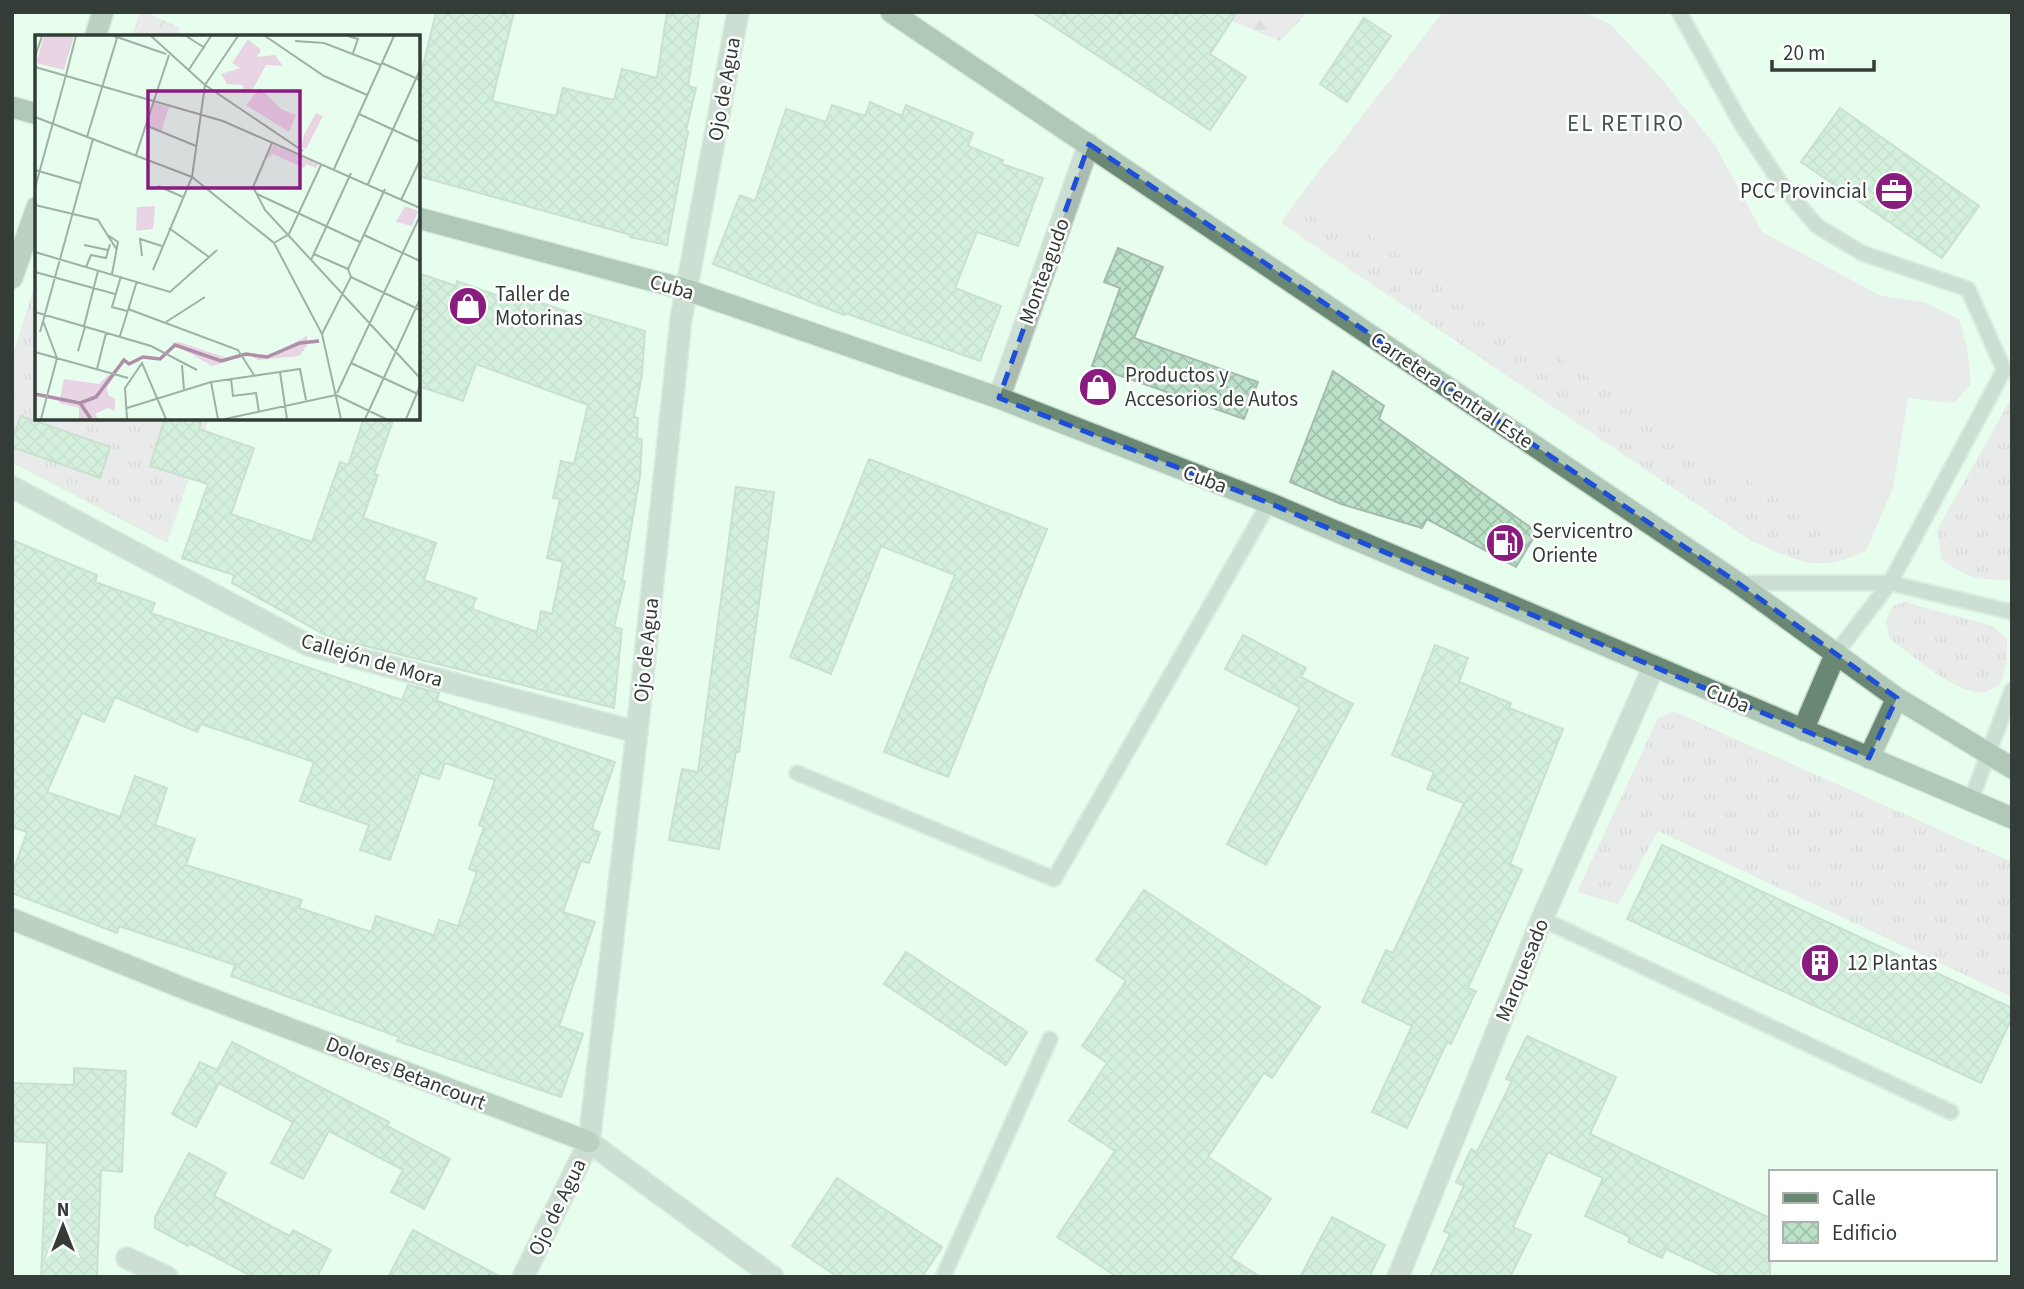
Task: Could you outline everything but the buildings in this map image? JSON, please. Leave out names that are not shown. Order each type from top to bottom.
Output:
[{"type":"main road","name":"Carretera Central Este","points":[[891,12],[1738,583],[1897,698],[2012,768]]},
{"type":"main road","points":[[12,107],[35,113]]},
{"type":"main road","name":"Cuba","points":[[420,219],[687,290],[999,398],[1269,503],[1970,800]]},
{"type":"main road","points":[[1803,730],[1836,653]]},
{"type":"main road","points":[[1869,758],[1897,698]]},
{"type":"main road","points":[[1970,800],[2012,818]]},
{"type":"street","points":[[96,35],[103,12]]},
{"type":"street","name":"Ojo de Agua","points":[[523,1277],[589,1142],[637,732],[681,319],[738,12]]},
{"type":"street","name":"Monteagudo","points":[[999,398],[1089,144]]},
{"type":"street","points":[[12,278],[35,213]]},
{"type":"street","name":"Callejón de Mora","points":[[12,487],[307,645],[637,732]]},
{"type":"street","name":"Marquesado","points":[[1398,1277],[1542,919],[1654,666]]},
{"type":"street","name":"Dolores Betancourt","points":[[12,919],[188,990],[589,1142],[773,1277]]},
{"type":"street","points":[[127,1258],[167,1277]]},
{"type":"lane","points":[[1679,12],[1749,135],[1782,185],[1817,226],[1862,253],[1968,289],[2008,369],[1890,583],[1836,653]]},
{"type":"lane","points":[[797,773],[1054,879],[1269,503]]},
{"type":"lane","points":[[1738,583],[1890,583],[2012,612]]},
{"type":"lane","points":[[1970,800],[2012,690]]},
{"type":"lane","points":[[1542,919],[1951,1112]]},
{"type":"lane","points":[[943,1277],[1050,1039]]},
{"type":"highlighted area","points":[[1089,144],[1738,583],[1897,698],[1869,758],[1269,503],[999,398]]},
{"type":"green space","points":[[140,12],[146,12],[180,28],[178,35],[133,35]]},
{"type":"green space","points":[[1237,12],[1308,12],[1280,41],[1232,21]]},
{"type":"green space","points":[[1443,12],[1584,12],[1610,24],[1660,77],[1715,145],[1762,232],[1879,295],[1926,303],[1959,319],[1967,347],[1971,384],[1954,403],[1908,398],[1893,488],[1866,551],[1793,509],[1303,192]]},
{"type":"green space","points":[[1303,192],[1793,509],[1866,551],[1834,562],[1808,562],[1753,542],[1281,223]]},
{"type":"green space","points":[[35,284],[35,420],[208,420],[167,543],[12,463],[12,358]]},
{"type":"green space","points":[[2012,397],[2012,580],[1982,579],[1968,575],[1942,560],[1937,530]]},
{"type":"green space","points":[[1905,602],[1993,626],[2007,639],[2007,663],[2000,684],[1982,692],[1964,689],[1931,670],[1890,639],[1886,621],[1893,606]]},
{"type":"green space","points":[[1673,711],[2012,862],[2012,997],[1658,831],[1618,904],[1577,892],[1658,718]]},
{"type":"place","name":"PCC Provincial","points":[[1894,191]]},
{"type":"place","name":"Taller de Motorinas","points":[[468,306]]},
{"type":"place","name":"Productos y Accesorios de Autos","points":[[1098,387]]},
{"type":"place","name":"Servicentro Oriente","points":[[1505,543]]},
{"type":"place","name":"12 Plantas","points":[[1820,963]]},
{"type":"district","name":"EL RETIRO","points":[[1626,123]]}]
